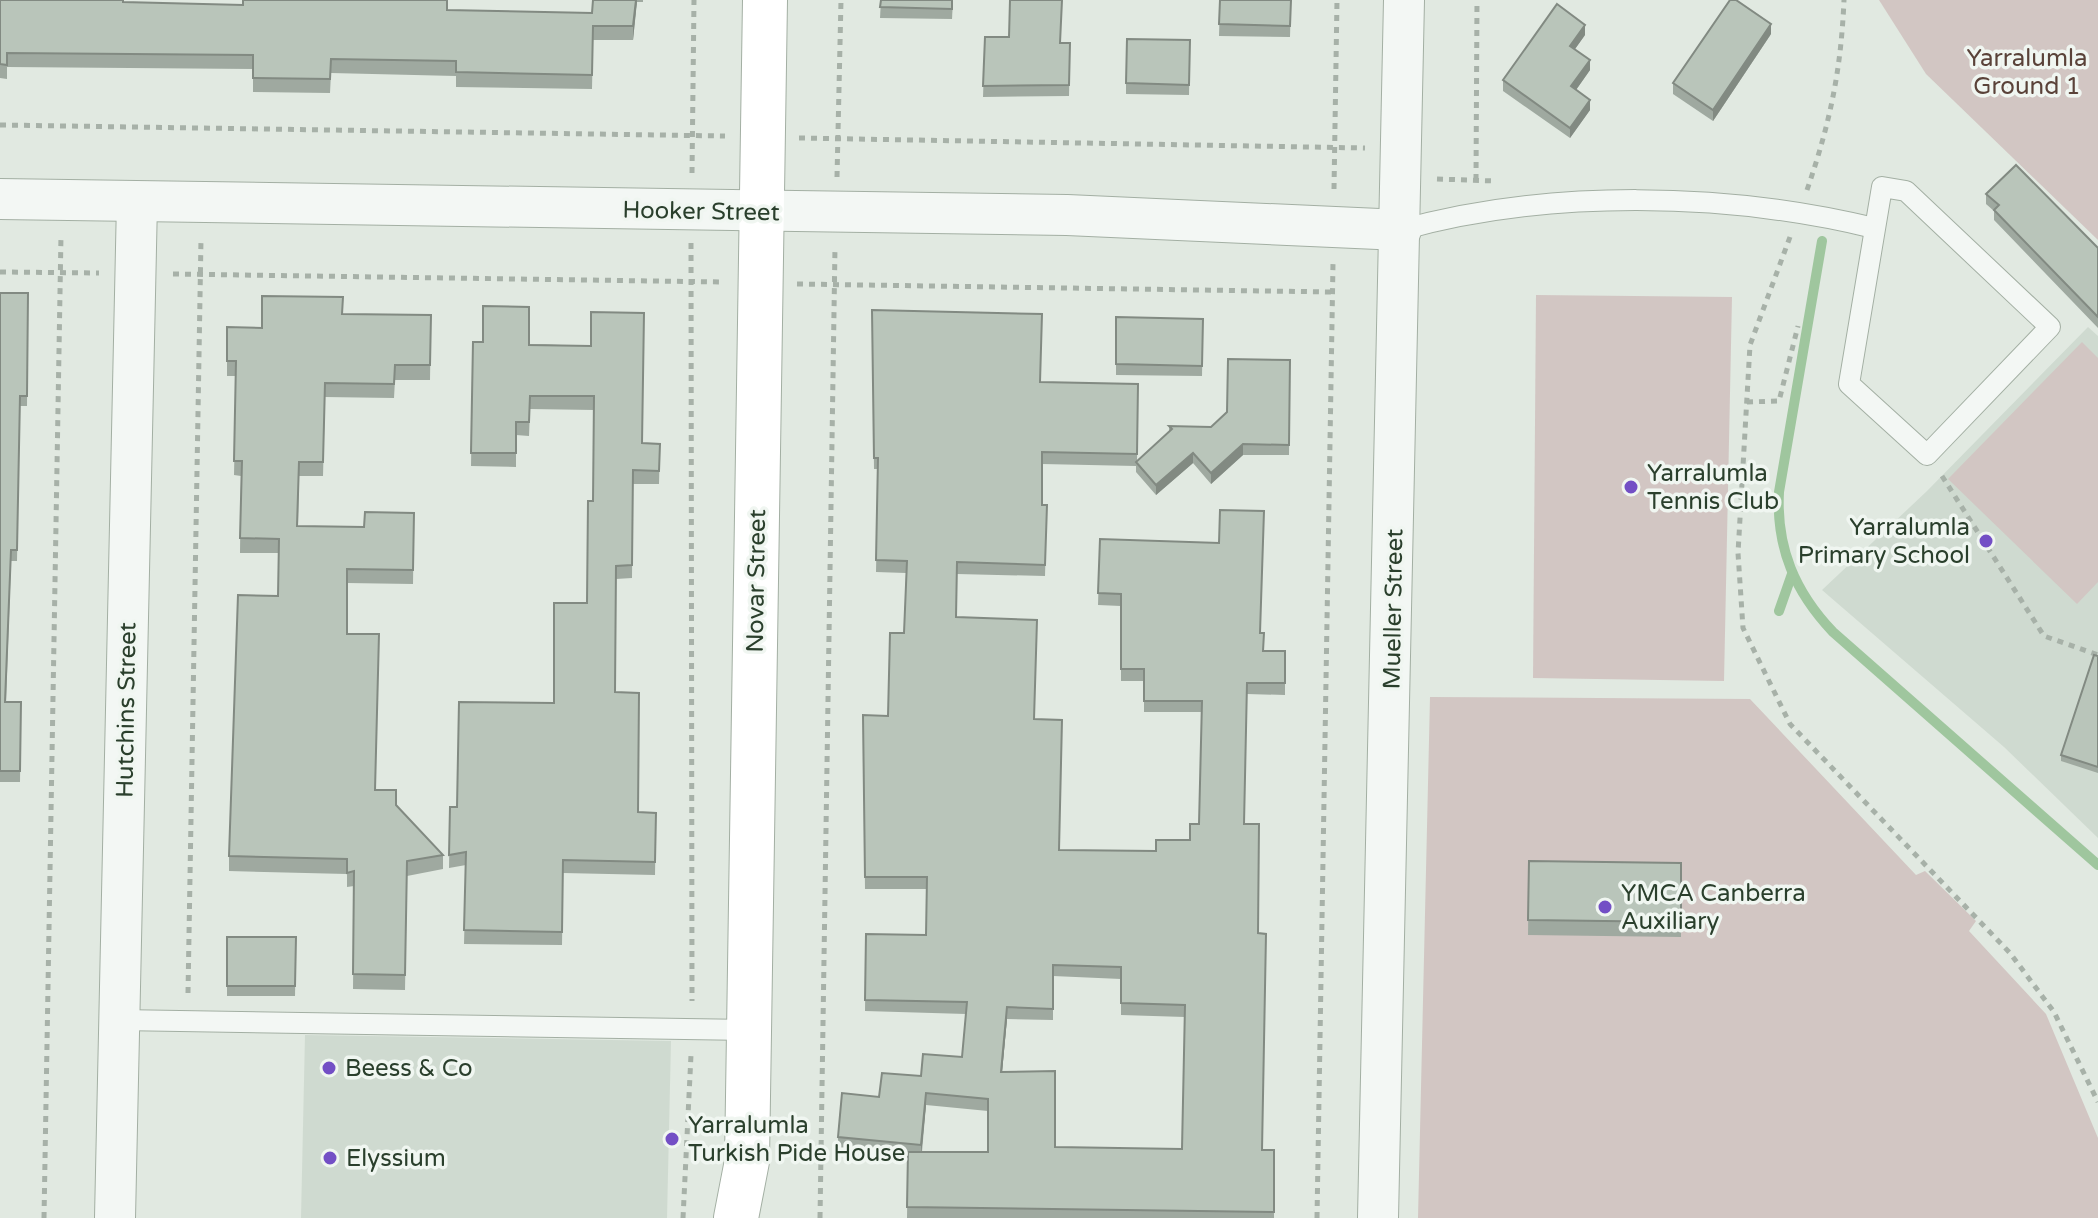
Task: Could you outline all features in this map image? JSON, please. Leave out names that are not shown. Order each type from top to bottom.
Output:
[{"type":"main road","name":"Novar Street","points":[[736,1218],[747,1161],[765,0]]},
{"type":"main road","name":"Novar Street","points":[[747,1161],[758,1218]]},
{"type":"street","name":"Mueller Street","points":[[1378,1218],[1404,0]]},
{"type":"street","name":"Hooker Street","points":[[0,199],[1067,215],[1401,230]]},
{"type":"street","name":"Hutchins Street","points":[[115,1218],[137,202]]},
{"type":"lane","points":[[1882,187],[1906,191],[2050,327],[1927,455],[1849,384],[1874,228],[1882,187]]},
{"type":"lane","points":[[1401,230],[1505,207],[1605,201],[1799,211],[1874,228]]},
{"type":"lane","points":[[119,1020],[749,1030]]},
{"type":"path","points":[[683,1218],[693,1030],[690,281],[694,0]]},
{"type":"path","points":[[820,1218],[841,0]]},
{"type":"path","points":[[1317,1218],[1337,0]]},
{"type":"path","points":[[1476,180],[1477,0]]},
{"type":"path","points":[[1844,0],[1842,48],[1831,118],[1750,345],[1738,553],[1743,628],[1790,724],[2010,953],[2054,1012],[2098,1102]]},
{"type":"path","points":[[0,125],[1402,148]]},
{"type":"path","points":[[44,1218],[62,201]]},
{"type":"path","points":[[188,1021],[201,202]]},
{"type":"path","points":[[0,272],[1333,292]]},
{"type":"path","points":[[1747,402],[1779,401],[1798,326]]},
{"type":"path","points":[[1942,476],[2044,636],[2098,655]]},
{"type":"shaded area","name":"Yarralumla Primary School","points":[[2088,327],[2098,336],[2098,838],[2004,747],[1822,590],[1927,491]]},
{"type":"shaded area","points":[[305,1035],[671,1041],[667,1218],[301,1218]]},
{"type":"green space","name":"Yarralumla Ground 1","points":[[1879,0],[2098,0],[2098,240],[1926,74]]},
{"type":"green space","name":"Yarralumla Tennis Club","points":[[1536,295],[1732,297],[1724,681],[1533,678]]},
{"type":"green space","points":[[2082,342],[2098,358],[2098,582],[2077,604],[1948,479]]},
{"type":"green space","points":[[1430,697],[1750,699],[1916,875],[1925,871],[1976,921],[1969,931],[2046,1014],[2098,1138],[2098,1218],[1418,1218]]},
{"type":"building","points":[[0,0],[123,0],[243,5],[243,0],[447,0],[447,10],[592,13],[593,0],[636,0],[633,26],[593,26],[592,75],[456,72],[456,61],[331,59],[330,79],[253,78],[253,55],[7,53],[7,65],[0,64]]},
{"type":"building","points":[[881,0],[952,0],[952,9],[880,7]]},
{"type":"building","points":[[1010,0],[1062,0],[1060,43],[1070,43],[1069,85],[983,86],[985,37],[1009,37]]},
{"type":"building","points":[[1220,0],[1291,0],[1290,26],[1219,24]]},
{"type":"building","points":[[1730,0],[1736,0],[1771,24],[1713,110],[1673,83]]},
{"type":"building","points":[[1557,4],[1585,25],[1570,46],[1590,60],[1571,86],[1590,100],[1570,128],[1503,80]]},
{"type":"building","points":[[1127,39],[1190,40],[1189,85],[1126,83]]},
{"type":"building","points":[[2016,165],[2098,248],[2098,317],[1994,210],[1999,205],[1986,194]]},
{"type":"building","points":[[0,293],[28,293],[27,396],[20,396],[17,550],[11,550],[5,702],[21,702],[20,771],[0,771]]},
{"type":"building","points":[[262,296],[343,297],[342,314],[431,315],[430,365],[395,365],[394,384],[325,383],[323,462],[299,462],[297,526],[364,527],[365,512],[414,513],[413,570],[347,569],[347,634],[379,634],[375,790],[396,790],[396,805],[443,855],[407,861],[405,975],[353,974],[354,871],[347,873],[347,859],[229,856],[238,595],[278,596],[279,539],[240,538],[242,461],[234,461],[236,361],[227,361],[227,327],[262,328]]},
{"type":"building","points":[[483,306],[529,307],[529,345],[591,346],[591,312],[644,313],[642,443],[660,444],[659,471],[633,470],[632,565],[616,566],[615,692],[639,693],[638,812],[656,813],[655,862],[563,860],[562,932],[464,930],[466,852],[449,855],[450,807],[457,807],[459,702],[554,703],[554,603],[587,603],[588,501],[593,501],[594,396],[530,396],[529,422],[516,422],[516,453],[471,453],[473,342],[483,342]]},
{"type":"building","points":[[872,310],[1042,314],[1040,382],[1138,384],[1137,454],[1042,452],[1042,505],[1047,505],[1045,565],[957,562],[956,617],[1037,620],[1034,719],[1062,720],[1059,850],[1156,851],[1156,840],[1190,840],[1190,824],[1199,824],[1202,701],[1144,701],[1144,669],[1121,669],[1121,594],[1098,593],[1100,539],[1219,543],[1220,510],[1264,511],[1260,633],[1264,633],[1263,651],[1285,651],[1285,683],[1247,683],[1244,824],[1259,824],[1258,933],[1266,934],[1262,1150],[1274,1150],[1274,1212],[907,1207],[908,1152],[988,1152],[988,1099],[926,1093],[921,1145],[838,1137],[842,1093],[879,1097],[882,1073],[921,1076],[923,1054],[962,1057],[967,1002],[865,1000],[866,934],[926,935],[927,877],[865,877],[863,715],[888,716],[890,633],[904,633],[907,561],[876,560],[878,458],[874,458]],"holes":[[[1053,965],[1121,967],[1121,1003],[1185,1005],[1182,1149],[1055,1147],[1055,1071],[1001,1072],[1007,1007],[1053,1009]]]},
{"type":"building","points":[[1116,317],[1203,319],[1202,366],[1116,364]]},
{"type":"building","points":[[1228,359],[1290,360],[1289,445],[1243,444],[1211,473],[1193,453],[1156,485],[1136,462],[1172,429],[1169,426],[1211,427],[1227,412]]},
{"type":"building","points":[[2094,655],[2098,656],[2098,767],[2061,755]]},
{"type":"building","name":"YMCA Canberra Auxiliary","points":[[1529,861],[1681,863],[1681,922],[1528,920]]},
{"type":"building","points":[[227,937],[296,937],[295,986],[227,986]]},
{"type":"waterway","points":[[1822,241],[1779,492],[1781,532],[1798,585],[1833,632],[2098,865]]},
{"type":"waterway","points":[[1779,611],[1792,574]]},
{"type":"place","name":"Yarralumla Tennis Club","points":[[1631,487]]},
{"type":"place","name":"Yarralumla Primary School","points":[[1986,541]]},
{"type":"place","name":"YMCA Canberra Auxiliary","points":[[1605,907]]},
{"type":"place","name":"Beess & Co","points":[[329,1068]]},
{"type":"place","name":"Yarralumla Turkish Pide House","points":[[672,1139]]},
{"type":"place","name":"Elyssium","points":[[330,1158]]}]
